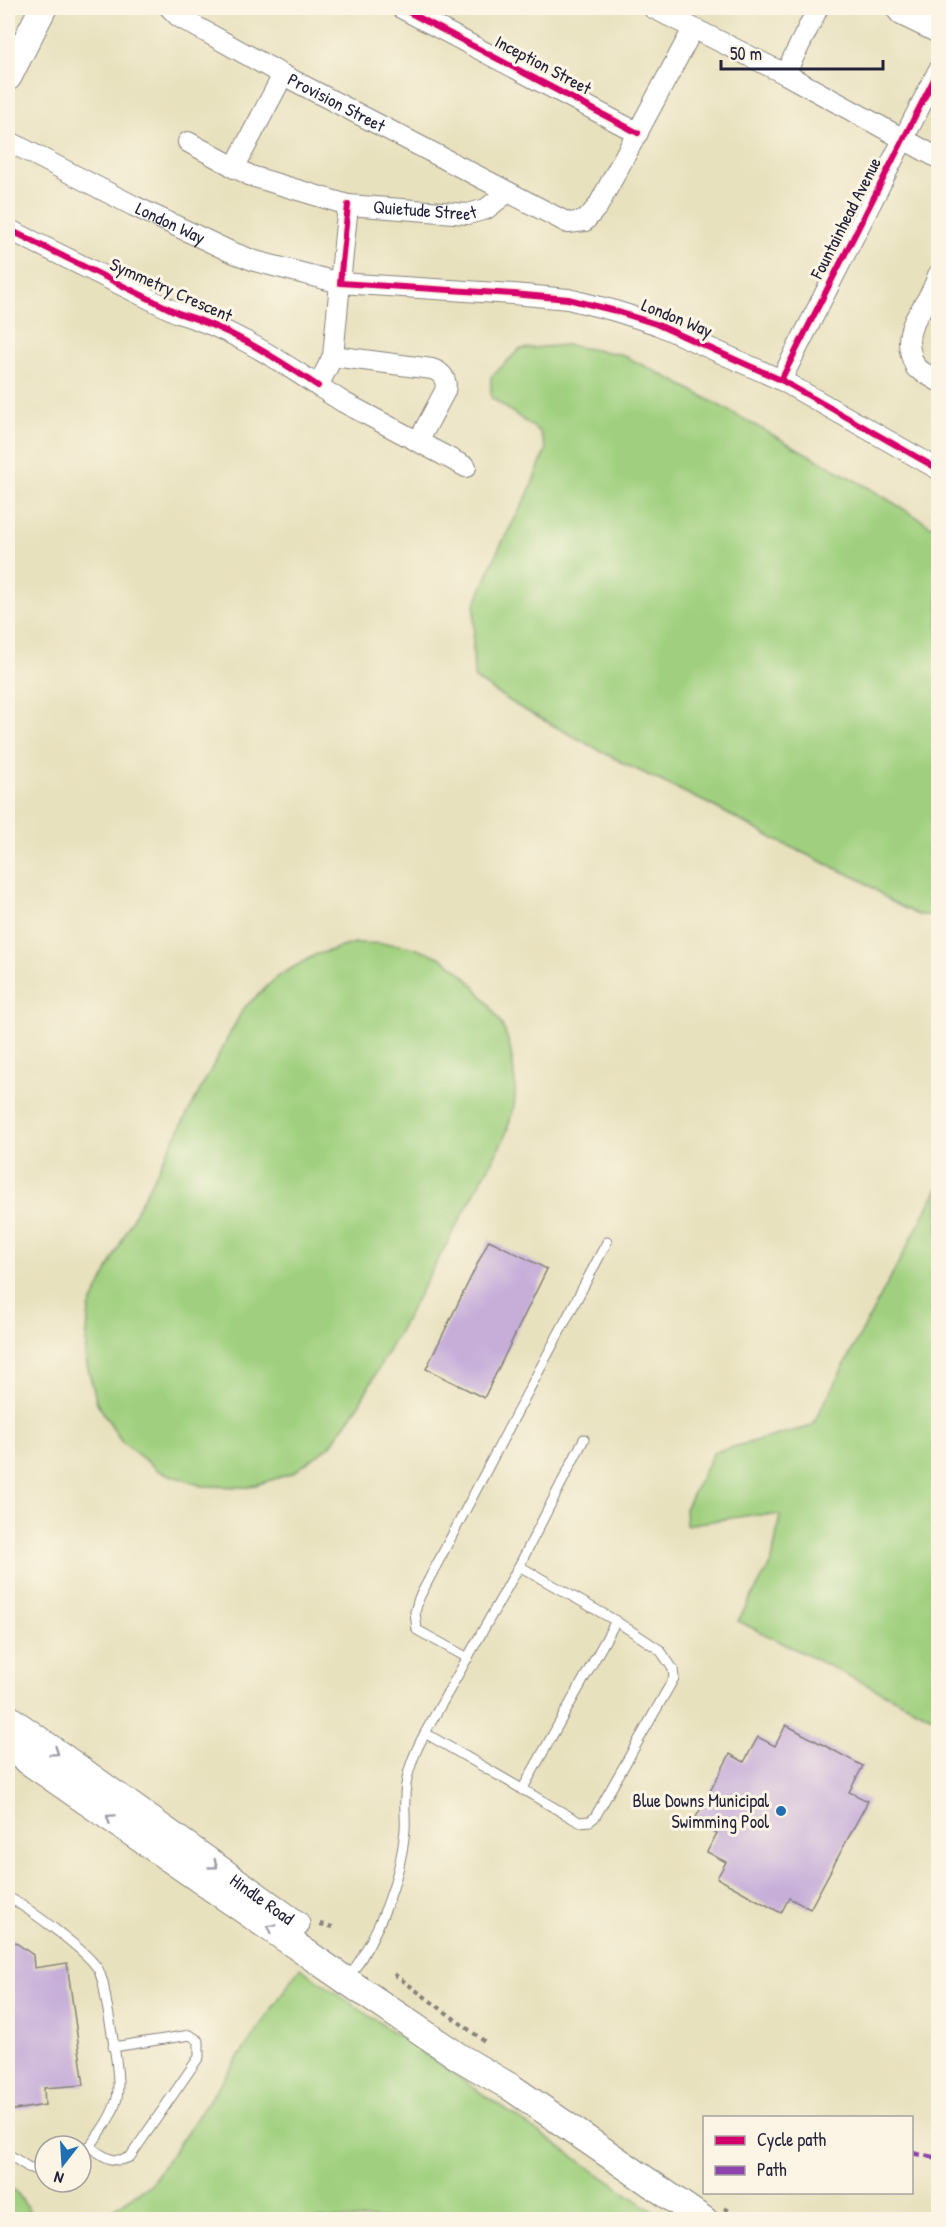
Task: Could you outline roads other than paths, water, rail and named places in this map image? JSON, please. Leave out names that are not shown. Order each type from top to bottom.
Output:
[{"type":"main road","points":[[8,76],[44,8]]},
{"type":"main road","name":"Hindle Road","points":[[8,1718],[459,2057],[512,2088],[704,2220]]},
{"type":"main road","name":"Hindle Road","points":[[8,1747],[351,1974]]},
{"type":"street","name":"Provision Street","points":[[170,8],[178,17],[283,75],[508,192]]},
{"type":"street","name":"Inception Street","points":[[401,8],[638,133]]},
{"type":"street","points":[[653,8],[785,74],[939,158]]},
{"type":"street","points":[[785,74],[818,8]]},
{"type":"street","points":[[895,8],[901,15],[939,33]]},
{"type":"street","points":[[508,192],[559,220],[568,223],[585,220],[598,206],[693,29]]},
{"type":"street","name":"Fountainhead Avenue","points":[[781,380],[939,71]]},
{"type":"street","points":[[234,168],[283,75]]},
{"type":"street","name":"London Way","points":[[8,141],[134,206],[229,251],[339,292],[568,299],[612,309],[656,324],[781,380],[939,469]]},
{"type":"street","name":"Quietude Street","points":[[188,142],[234,168],[263,181],[348,206],[468,214],[486,209],[508,192]]},
{"type":"street","points":[[318,386],[333,356],[348,206]]},
{"type":"street","name":"Symmetry Crescent","points":[[8,230],[178,313],[208,322],[242,339],[273,356],[343,402],[466,467]]},
{"type":"street","points":[[937,283],[910,329],[908,343],[916,368],[939,381]]},
{"type":"street","points":[[333,356],[432,369],[443,375],[446,387],[418,442]]},
{"type":"lane","points":[[468,1658],[417,1630],[415,1612],[419,1598],[607,1242]]},
{"type":"lane","points":[[351,1974],[384,1913],[400,1866],[405,1829],[406,1785],[415,1751],[519,1566],[584,1439]]},
{"type":"lane","points":[[425,1733],[579,1822],[590,1821],[595,1818],[674,1678],[673,1669],[660,1650],[616,1621],[519,1566]]},
{"type":"lane","points":[[522,1790],[616,1621]]},
{"type":"lane","points":[[8,1897],[69,1940],[98,1969],[103,1982],[117,2075],[117,2097],[113,2109],[93,2140]]},
{"type":"lane","points":[[93,2148],[113,2160],[119,2161],[130,2157],[201,2052],[199,2041],[190,2034],[113,2047]]},
{"type":"lane","points":[[8,2154],[33,2169]]},
{"type":"place","name":"Blue Downs Municipal Swimming Pool","points":[[781,1811]]}]
